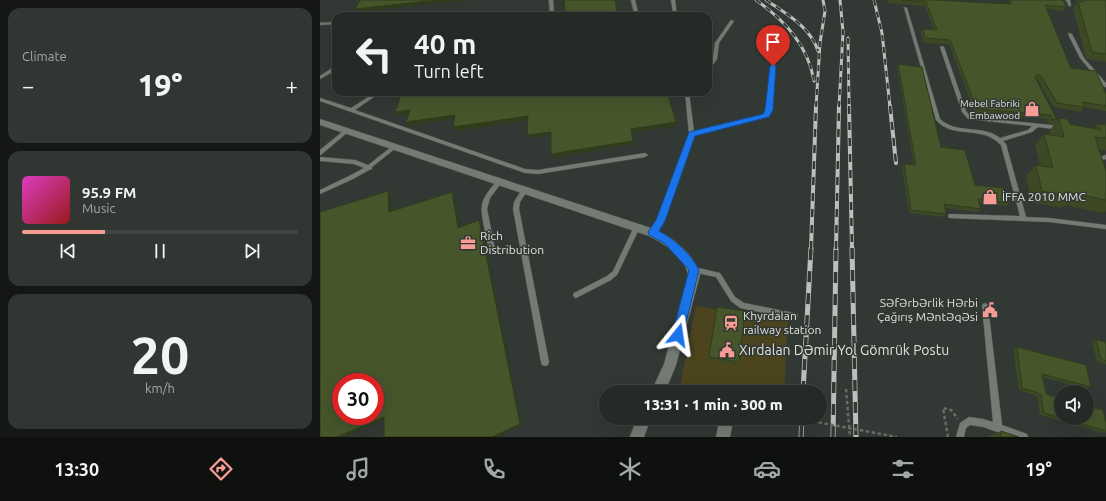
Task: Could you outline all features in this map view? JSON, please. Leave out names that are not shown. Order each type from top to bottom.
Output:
[{"type":"street","points":[[320,122],[637,228],[653,232],[667,240],[691,264],[694,270],[670,365],[661,385]]},
{"type":"street","points":[[637,437],[641,425]]},
{"type":"street","points":[[723,437],[724,425]]},
{"type":"lane","points":[[551,0],[552,12]]},
{"type":"lane","points":[[633,0],[636,12]]},
{"type":"lane","points":[[673,0],[675,12]]},
{"type":"lane","points":[[1068,0],[1070,5]]},
{"type":"lane","points":[[905,8],[940,124],[945,127],[988,134],[1000,140],[1003,144],[1024,219]]},
{"type":"lane","points":[[712,63],[715,59],[717,43],[732,21]]},
{"type":"lane","points":[[320,24],[332,23]]},
{"type":"lane","points":[[1070,34],[1082,58],[1106,86]]},
{"type":"lane","points":[[942,47],[967,116],[975,119],[1068,128]]},
{"type":"lane","points":[[692,134],[766,116],[769,110],[774,51]]},
{"type":"lane","points":[[320,78],[332,70]]},
{"type":"lane","points":[[351,110],[373,96]]},
{"type":"lane","points":[[653,232],[660,221],[692,134],[687,96]]},
{"type":"lane","points":[[320,99],[525,171],[538,172],[645,155]]},
{"type":"lane","points":[[1057,121],[1061,128]]},
{"type":"lane","points":[[1000,140],[1030,130],[1037,125]]},
{"type":"lane","points":[[320,153],[346,131]]},
{"type":"lane","points":[[320,192],[359,175],[370,168],[394,146]]},
{"type":"lane","points":[[1102,173],[1099,159],[1106,157]]},
{"type":"lane","points":[[320,159],[355,162],[370,168]]},
{"type":"lane","points":[[492,249],[484,202],[488,194],[499,182]]},
{"type":"lane","points":[[525,190],[517,202],[516,215],[545,362]]},
{"type":"lane","points":[[951,216],[1084,223],[1106,227]]},
{"type":"lane","points":[[576,296],[609,278],[615,273],[637,228]]},
{"type":"lane","points":[[694,270],[718,275],[733,299],[742,306],[794,316]]},
{"type":"lane","points":[[985,306],[998,428]]},
{"type":"lane","points":[[960,437],[963,426],[969,422],[976,422],[1024,437]]},
{"type":"path","points":[[846,389],[850,437]]},
{"type":"path","points":[[948,437],[943,408],[951,410],[963,426]]},
{"type":"path","points":[[827,424],[897,437]]},
{"type":"shaded area","points":[[696,306],[717,310],[738,365],[745,314],[788,321],[784,385],[680,385]]},
{"type":"building","points":[[360,0],[438,0],[355,9]]},
{"type":"building","points":[[564,0],[615,0],[617,12],[565,12]]},
{"type":"building","points":[[901,0],[935,0],[1011,4],[1011,0],[1063,0],[1066,7],[1045,5],[1071,68],[1096,71],[1106,94],[1106,106],[1082,102],[1084,107],[1057,103],[1041,76],[1037,74],[1035,77],[1057,120],[1052,119],[1051,115],[977,109],[950,40],[925,38],[923,29],[937,30],[926,2]]},
{"type":"building","points":[[1082,0],[1106,0],[1106,54],[1092,52],[1078,2],[1083,2]]},
{"type":"building","points":[[898,64],[922,67],[941,147],[965,150],[975,185],[1004,188],[1009,203],[978,199],[981,209],[944,204],[946,214],[911,210],[904,164],[916,165]]},
{"type":"building","points":[[401,96],[668,96],[676,122],[631,129],[633,141],[551,154],[551,132],[527,135],[528,116],[453,127],[455,115],[406,122],[410,110],[395,112]]},
{"type":"building","points":[[1059,118],[1067,119],[1070,124],[1101,130],[1097,124],[1106,125],[1106,138],[1095,137],[1106,171],[1106,200],[1072,193],[1073,197],[1042,191],[1036,165],[1053,168],[1044,134],[1064,137]]},
{"type":"building","points":[[388,191],[389,212],[452,192],[458,228],[479,220],[520,424],[492,437],[384,437],[384,373],[332,373],[332,425],[365,425],[337,437],[320,437],[320,212]]},
{"type":"building","points":[[717,307],[745,311],[739,362],[709,357]]},
{"type":"building","points":[[1096,340],[1106,342],[1106,361],[1101,359]]},
{"type":"building","points":[[1017,347],[1086,365],[1091,385],[1083,385],[1042,374],[1046,394],[1054,396],[1054,416],[1044,413],[1041,394],[1022,388]]},
{"type":"building","points":[[1094,408],[1103,410],[1106,431],[1085,425],[1094,425]]},
{"type":"building","points":[[1001,431],[1019,437],[1001,437]]},
{"type":"railway","points":[[756,0],[786,25],[794,35],[806,56],[814,81]]},
{"type":"railway","points":[[766,0],[796,21],[809,34],[818,51]]},
{"type":"railway","points":[[816,107],[820,43],[825,11],[823,0]]},
{"type":"railway","points":[[839,107],[843,32],[840,0]]},
{"type":"railway","points":[[874,0],[882,33],[890,107]]},
{"type":"railway","points":[[848,38],[849,107]]},
{"type":"railway","points":[[811,249],[816,106]]},
{"type":"railway","points":[[836,249],[839,106]]},
{"type":"railway","points":[[849,106],[852,249]]},
{"type":"railway","points":[[890,106],[896,163]]},
{"type":"railway","points":[[803,385],[811,248]]},
{"type":"railway","points":[[833,437],[836,248]]},
{"type":"railway","points":[[852,248],[856,437]]},
{"type":"railway","points":[[801,437],[802,425]]},
{"type":"place","name":"Mebel Fabriki Embawood","points":[[1032,109]]},
{"type":"place","name":"İFFA 2010 MMC","points":[[990,197]]},
{"type":"place","name":"Rich Distribution","points":[[468,243]]},
{"type":"place","name":"Səfərbərlik Hərbi Çağırış Məntəqəsi","points":[[990,310]]},
{"type":"place","name":"Khyrdalan railway station","points":[[731,323]]},
{"type":"place","name":"Xırdalan Dəmir Yol Gömrük Postu","points":[[727,350]]},
{"type":"route","points":[[678,335],[694,270],[693,266],[667,240],[653,232],[660,221],[692,134],[766,116],[769,110],[773,66]]}]
